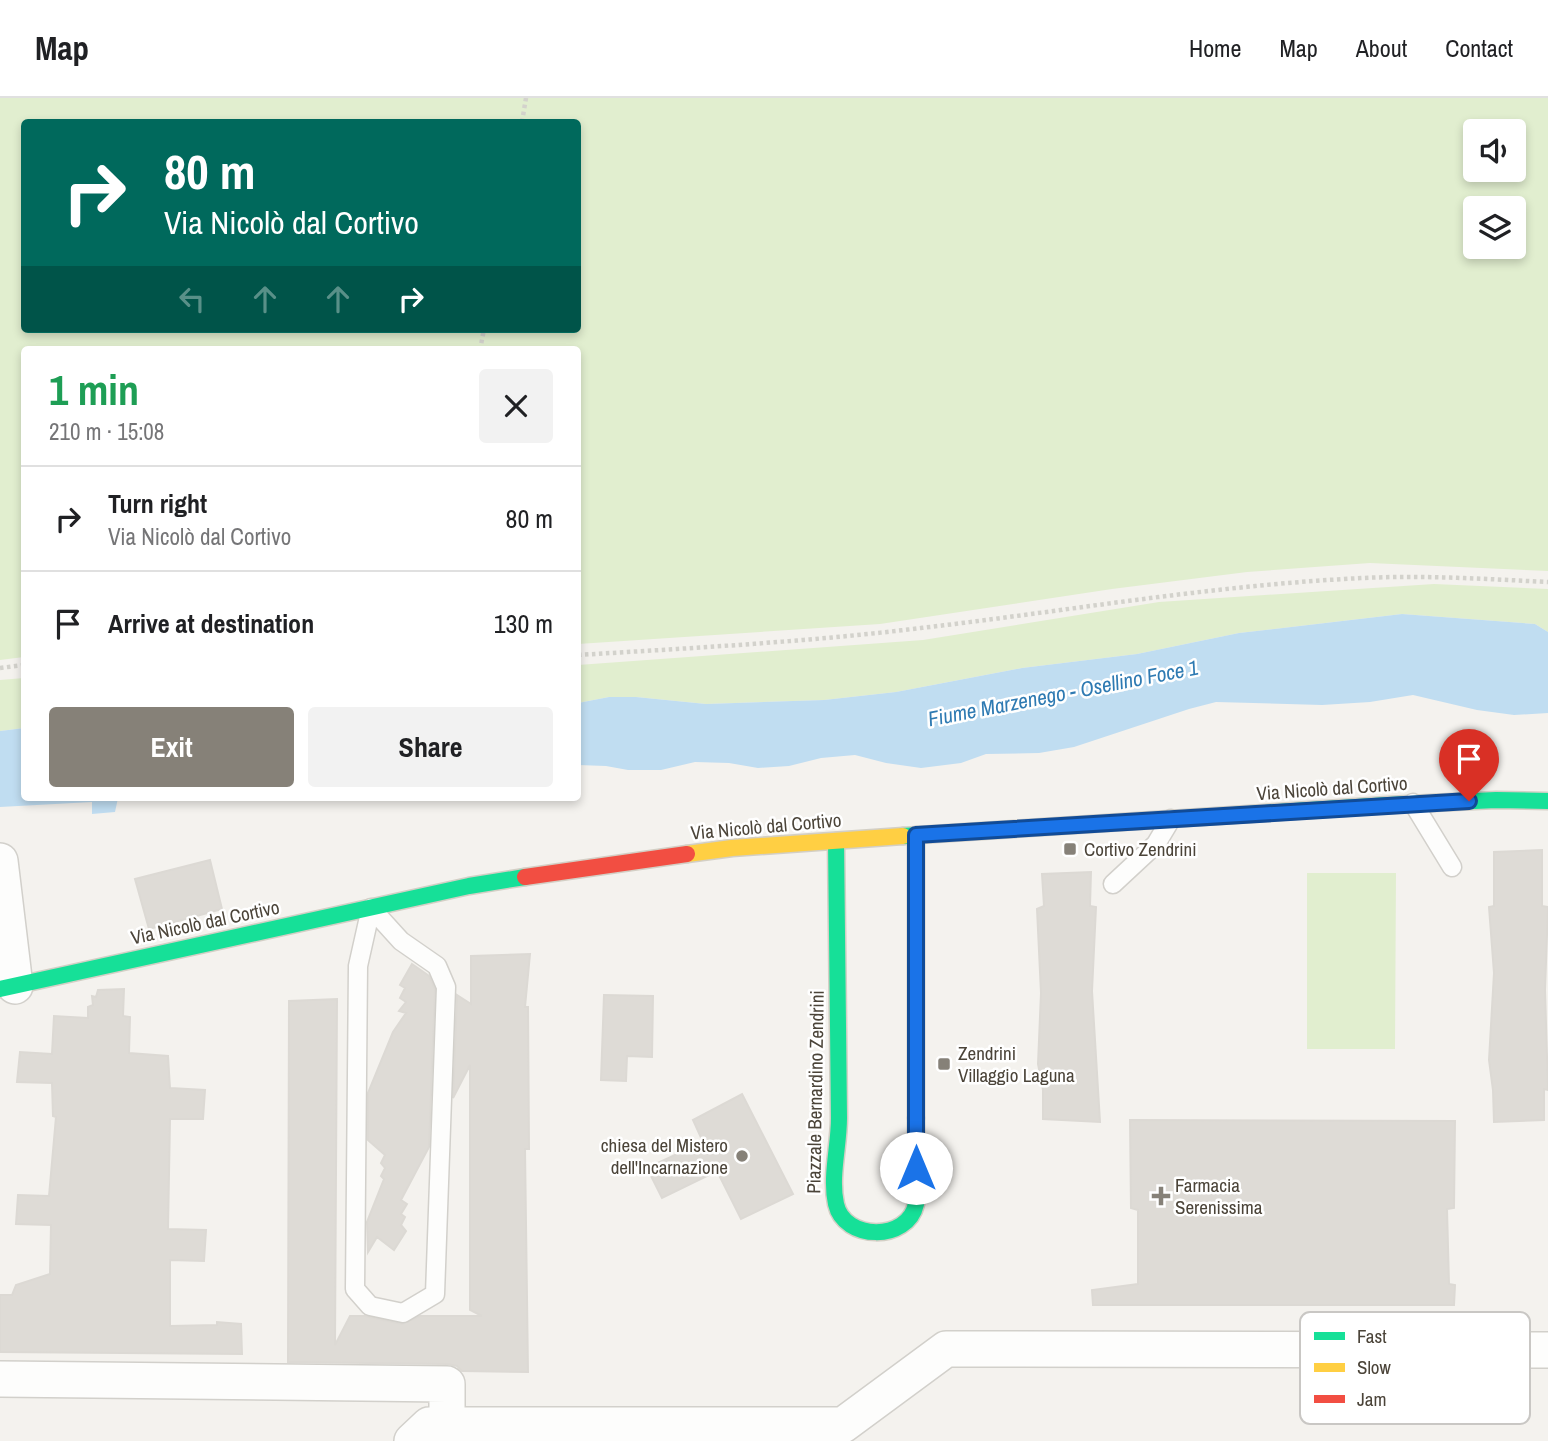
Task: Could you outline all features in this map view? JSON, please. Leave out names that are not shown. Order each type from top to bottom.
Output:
[{"type":"street","name":"Via Nicolò dal Cortivo","points":[[7,987],[469,886],[598,865],[732,848],[1413,803],[1548,801]]},
{"type":"street","name":"Piazzale Bernardino Zendrini","points":[[836,841],[839,1147],[835,1203],[840,1215],[850,1224],[861,1230],[877,1233],[903,1226],[912,1216],[916,1203],[916,835]]},
{"type":"street","points":[[0,861],[7,987]]},
{"type":"street","points":[[412,1441],[429,1425],[584,1433],[843,1425],[946,1349],[1300,1350]]},
{"type":"street","points":[[1530,1350],[1548,1350]]},
{"type":"street","points":[[0,1379],[447,1384],[447,1425]]},
{"type":"lane","points":[[1413,803],[1452,867]]},
{"type":"lane","points":[[1113,884],[1156,844],[1171,819]]},
{"type":"lane","points":[[371,908],[401,941],[437,966],[446,987],[435,1294],[403,1312],[370,1306],[355,1289],[358,966],[371,908]]},
{"type":"path","points":[[522,119],[526,98]]},
{"type":"path","points":[[581,655],[797,642],[1160,595],[1361,578],[1432,576],[1548,582]]},
{"type":"path","points":[[0,668],[21,666]]},
{"type":"green space","points":[[0,98],[1548,98],[1548,571],[1370,563],[1247,572],[1112,589],[880,624],[581,644],[581,346],[21,346],[21,657],[0,660]]},
{"type":"green space","points":[[1434,584],[1548,589],[1548,632],[1535,624],[1402,614],[1239,633],[1137,654],[1022,668],[896,692],[824,700],[706,704],[609,697],[581,702],[581,665],[923,640],[1159,602]]},
{"type":"green space","points":[[21,678],[21,728],[0,731],[0,680]]},
{"type":"green space","points":[[1307,873],[1396,873],[1395,1049],[1307,1049]]},
{"type":"water","name":"Fiume Marzenego - Osellino Foce 1","points":[[1402,614],[1535,624],[1548,632],[1548,713],[1514,715],[1477,710],[1413,695],[1370,702],[1322,705],[1216,702],[1074,747],[1039,753],[986,754],[961,763],[921,768],[855,755],[821,758],[789,766],[758,768],[729,763],[695,762],[661,770],[581,765],[581,702],[609,697],[706,704],[824,700],[896,692],[1022,668],[1137,654],[1239,633]]},
{"type":"water","points":[[21,728],[21,801],[117,801],[115,812],[92,814],[92,802],[0,807],[0,731]]},
{"type":"building","points":[[1542,850],[1542,906],[1548,907],[1545,990],[1548,1090],[1544,1089],[1544,1120],[1494,1122],[1489,1060],[1494,973],[1489,907],[1494,906],[1494,852]]},
{"type":"building","points":[[210,860],[222,909],[149,929],[135,879]]},
{"type":"building","points":[[1091,872],[1090,906],[1096,907],[1092,991],[1100,1122],[1043,1119],[1043,1090],[1038,1064],[1041,993],[1037,909],[1044,906],[1042,874]]},
{"type":"building","points":[[530,954],[525,1007],[528,1007],[529,1149],[525,1149],[528,1372],[462,1371],[457,1366],[447,1364],[288,1362],[289,1001],[337,999],[335,1345],[350,1316],[365,1316],[402,1324],[420,1316],[482,1316],[470,1310],[470,1065],[453,1098],[457,995],[471,1004],[471,956]]},
{"type":"building","points":[[412,964],[429,976],[435,989],[429,1147],[401,1200],[407,1204],[401,1214],[405,1217],[401,1225],[406,1231],[394,1250],[377,1237],[368,1252],[367,1222],[384,1179],[381,1176],[385,1168],[381,1163],[385,1155],[368,1140],[368,1093],[393,1032],[406,1013],[399,1011],[406,1002],[400,998],[405,988],[400,985]]},
{"type":"building","points":[[124,989],[123,1016],[130,1017],[129,1053],[168,1056],[170,1088],[205,1090],[203,1119],[170,1119],[168,1229],[206,1230],[204,1261],[170,1260],[170,1326],[217,1325],[217,1322],[241,1324],[242,1354],[0,1352],[0,1295],[12,1295],[16,1285],[50,1274],[51,1225],[16,1224],[18,1195],[49,1196],[56,1117],[53,1116],[52,1083],[17,1082],[20,1052],[52,1054],[54,1016],[88,1018],[88,1007],[93,1005],[92,996],[96,997],[98,990]]},
{"type":"building","points":[[604,995],[653,996],[652,1057],[627,1056],[626,1081],[601,1080]]},
{"type":"building","name":"chiesa del Mistero dell'Incarnazione","points":[[742,1094],[793,1194],[741,1219],[717,1171],[662,1198],[647,1168],[703,1142],[693,1120]]},
{"type":"building","points":[[1130,1120],[1455,1121],[1454,1208],[1447,1209],[1449,1284],[1455,1285],[1454,1305],[1093,1305],[1092,1290],[1138,1284],[1138,1210],[1131,1208]]},
{"type":"traffic: fast","points":[[903,836],[1388,805],[1496,800],[1548,801]]},
{"type":"traffic: fast","points":[[836,841],[839,1118],[834,1194],[841,1216],[851,1225],[876,1232],[901,1225],[911,1216],[916,1204],[916,1118]]},
{"type":"traffic: fast","points":[[0,989],[469,886],[525,877]]},
{"type":"traffic: slow","points":[[687,854],[732,848],[903,836]]},
{"type":"traffic: jam","points":[[916,835],[916,1118]]},
{"type":"traffic: jam","points":[[525,877],[687,854]]},
{"type":"place","name":"Cortivo Zendrini","points":[[1070,849]]},
{"type":"place","name":"Zendrini Villaggio Laguna","points":[[944,1064]]},
{"type":"place","name":"chiesa del Mistero dell'Incarnazione","points":[[742,1156]]},
{"type":"place","name":"Farmacia Serenissima","points":[[1161,1196]]},
{"type":"route","points":[[916,1168],[916,835],[1469,801]]}]
